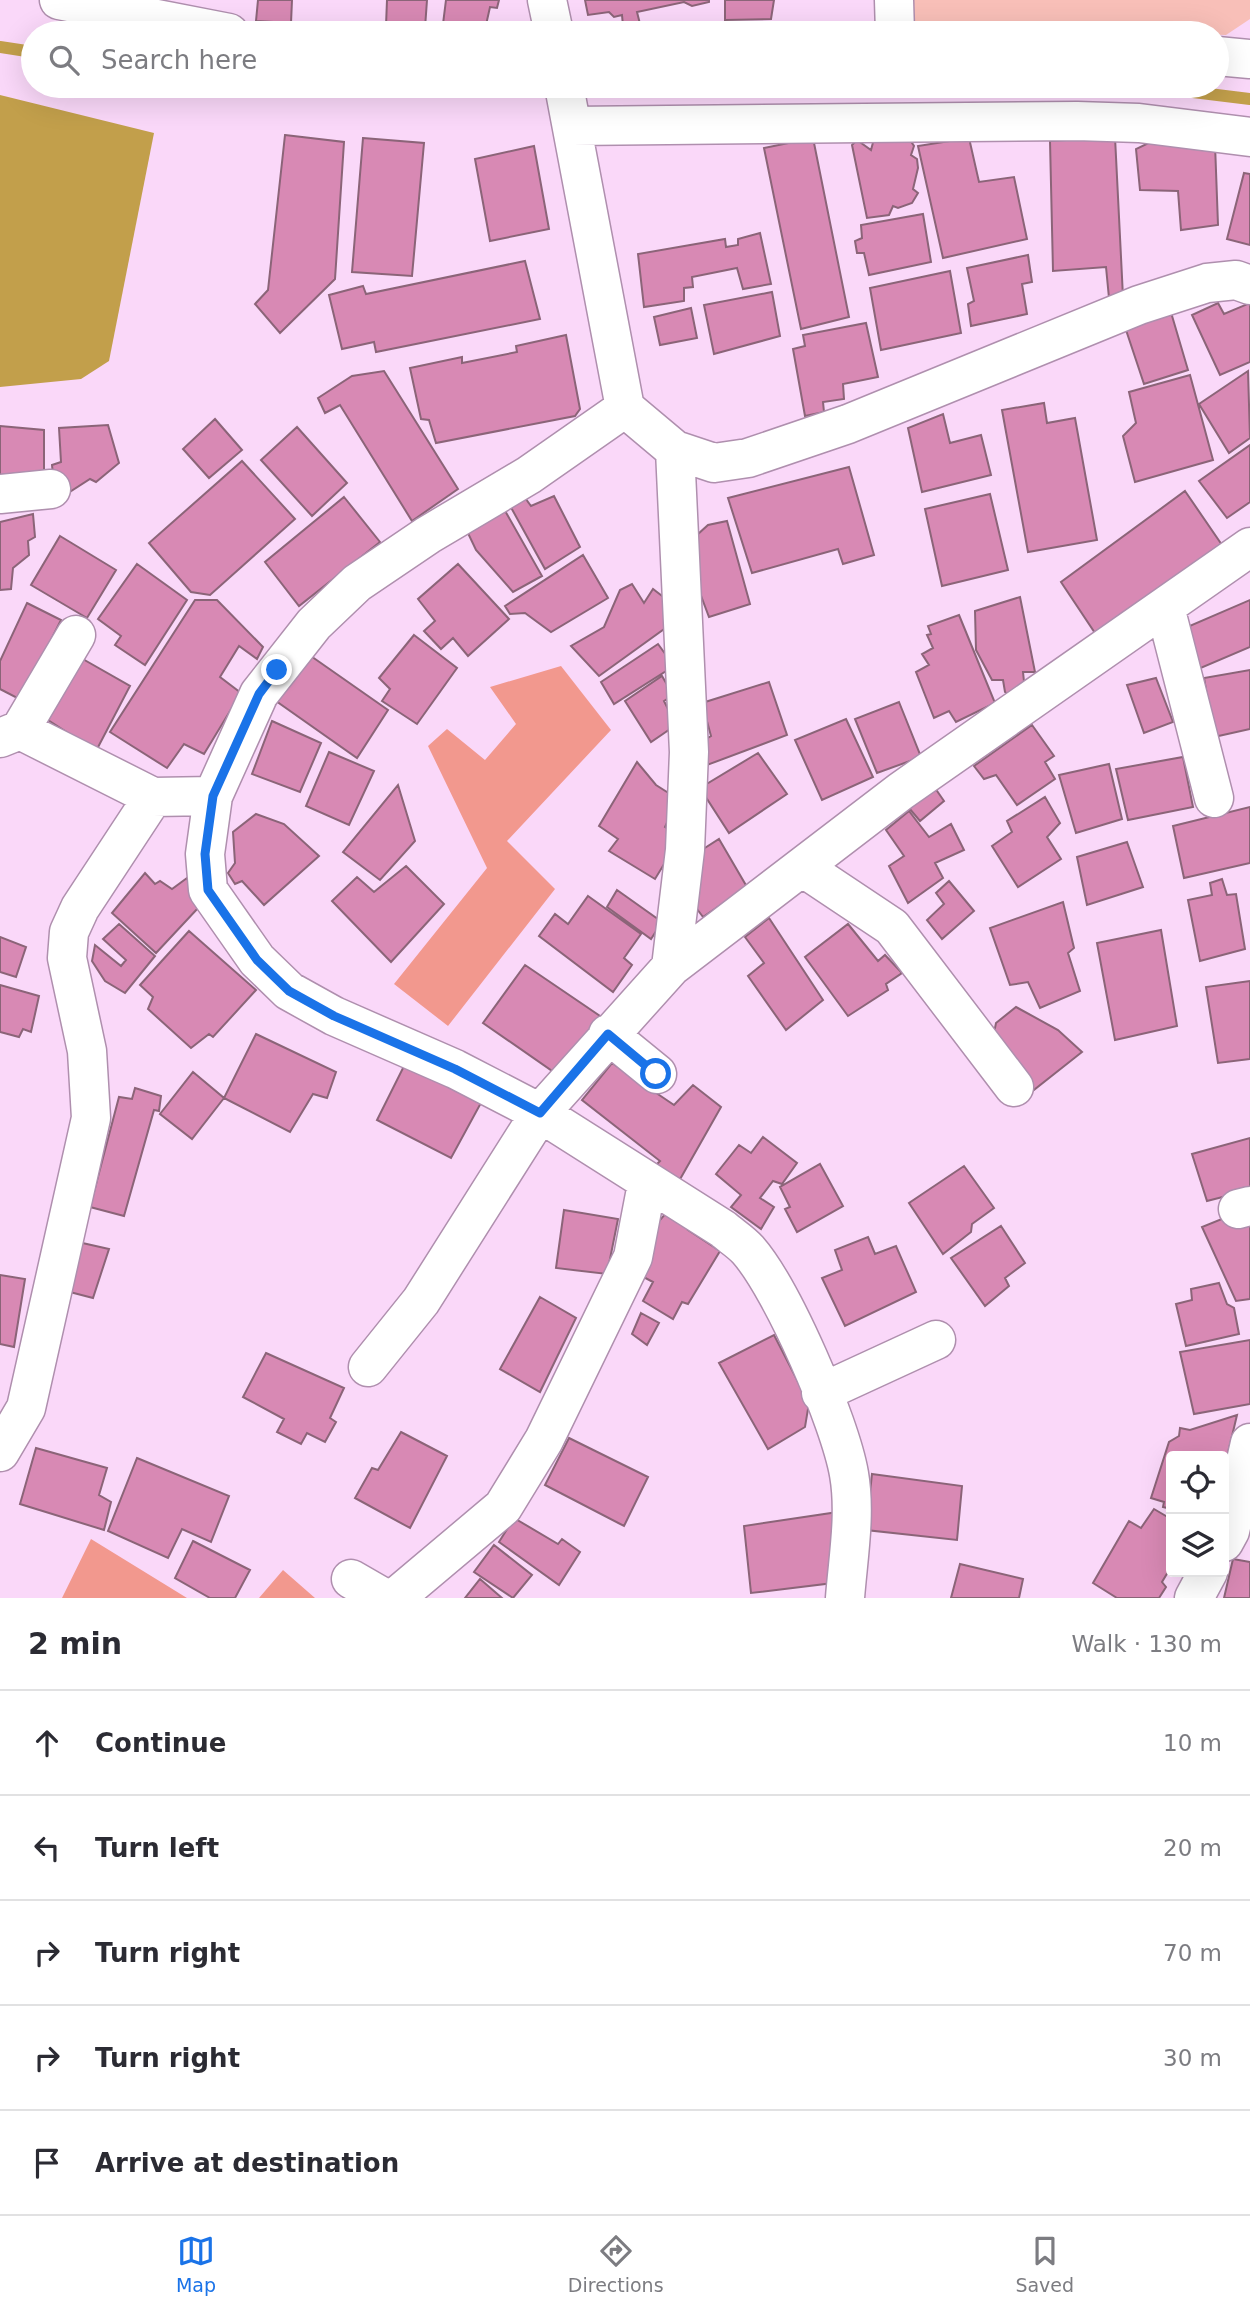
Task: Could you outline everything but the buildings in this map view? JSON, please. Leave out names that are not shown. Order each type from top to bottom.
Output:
[{"type":"street","points":[[59,0],[167,21]]},
{"type":"street","points":[[547,0],[551,21]]},
{"type":"street","points":[[894,0],[895,21]]},
{"type":"street","points":[[1229,57],[1250,59]]},
{"type":"street","points":[[1250,137],[1139,123],[569,110],[625,408],[675,450],[714,463],[748,458],[848,424],[1139,305],[1207,283],[1236,280],[1250,285]]},
{"type":"street","points":[[625,408],[529,475],[428,534],[358,583],[314,624],[259,694],[213,796],[205,854],[208,890],[257,960],[281,984],[334,1016],[455,1069],[540,1113],[648,1184],[723,1229],[747,1249],[774,1286],[843,1446],[850,1478],[851,1525],[845,1598]]},
{"type":"street","points":[[671,967],[685,850],[689,752],[675,450]]},
{"type":"street","points":[[0,494],[51,489]]},
{"type":"street","points":[[368,1367],[421,1301],[540,1113],[608,1034],[671,967],[901,791],[1250,547]]},
{"type":"street","points":[[1165,607],[1214,798]]},
{"type":"street","points":[[76,635],[10,734],[153,797],[213,796]]},
{"type":"street","points":[[0,1452],[26,1408],[91,1118],[87,1051],[67,958],[69,932],[80,908],[153,797]]},
{"type":"street","points":[[802,867],[891,927],[1014,1087]]},
{"type":"street","points":[[608,1034],[656,1074]]},
{"type":"street","points":[[395,1598],[503,1507],[544,1440],[633,1257],[648,1184]]},
{"type":"street","points":[[821,1393],[936,1340]]},
{"type":"street","points":[[1229,1533],[1250,1443]]},
{"type":"street","points":[[1194,1598],[1205,1577]]},
{"type":"street","points":[[351,1579],[384,1598]]},
{"type":"shaded area","points":[[906,0],[1250,0],[1250,19],[1229,33],[1229,21],[906,21]]},
{"type":"shaded area","points":[[0,95],[154,133],[109,361],[81,379],[0,387]]},
{"type":"shaded area","points":[[561,666],[611,730],[507,841],[555,889],[448,1026],[394,984],[487,868],[428,746],[447,729],[485,760],[516,724],[490,687]]},
{"type":"shaded area","points":[[91,1539],[187,1598],[62,1598]]},
{"type":"shaded area","points":[[283,1570],[315,1598],[259,1598]]},
{"type":"waterway","points":[[0,47],[21,50]]},
{"type":"waterway","points":[[1229,96],[1250,99]]},
{"type":"route","points":[[277,670],[259,694],[213,796],[205,854],[208,890],[257,960],[289,991],[334,1016],[455,1069],[540,1113],[608,1034],[656,1074]]}]
